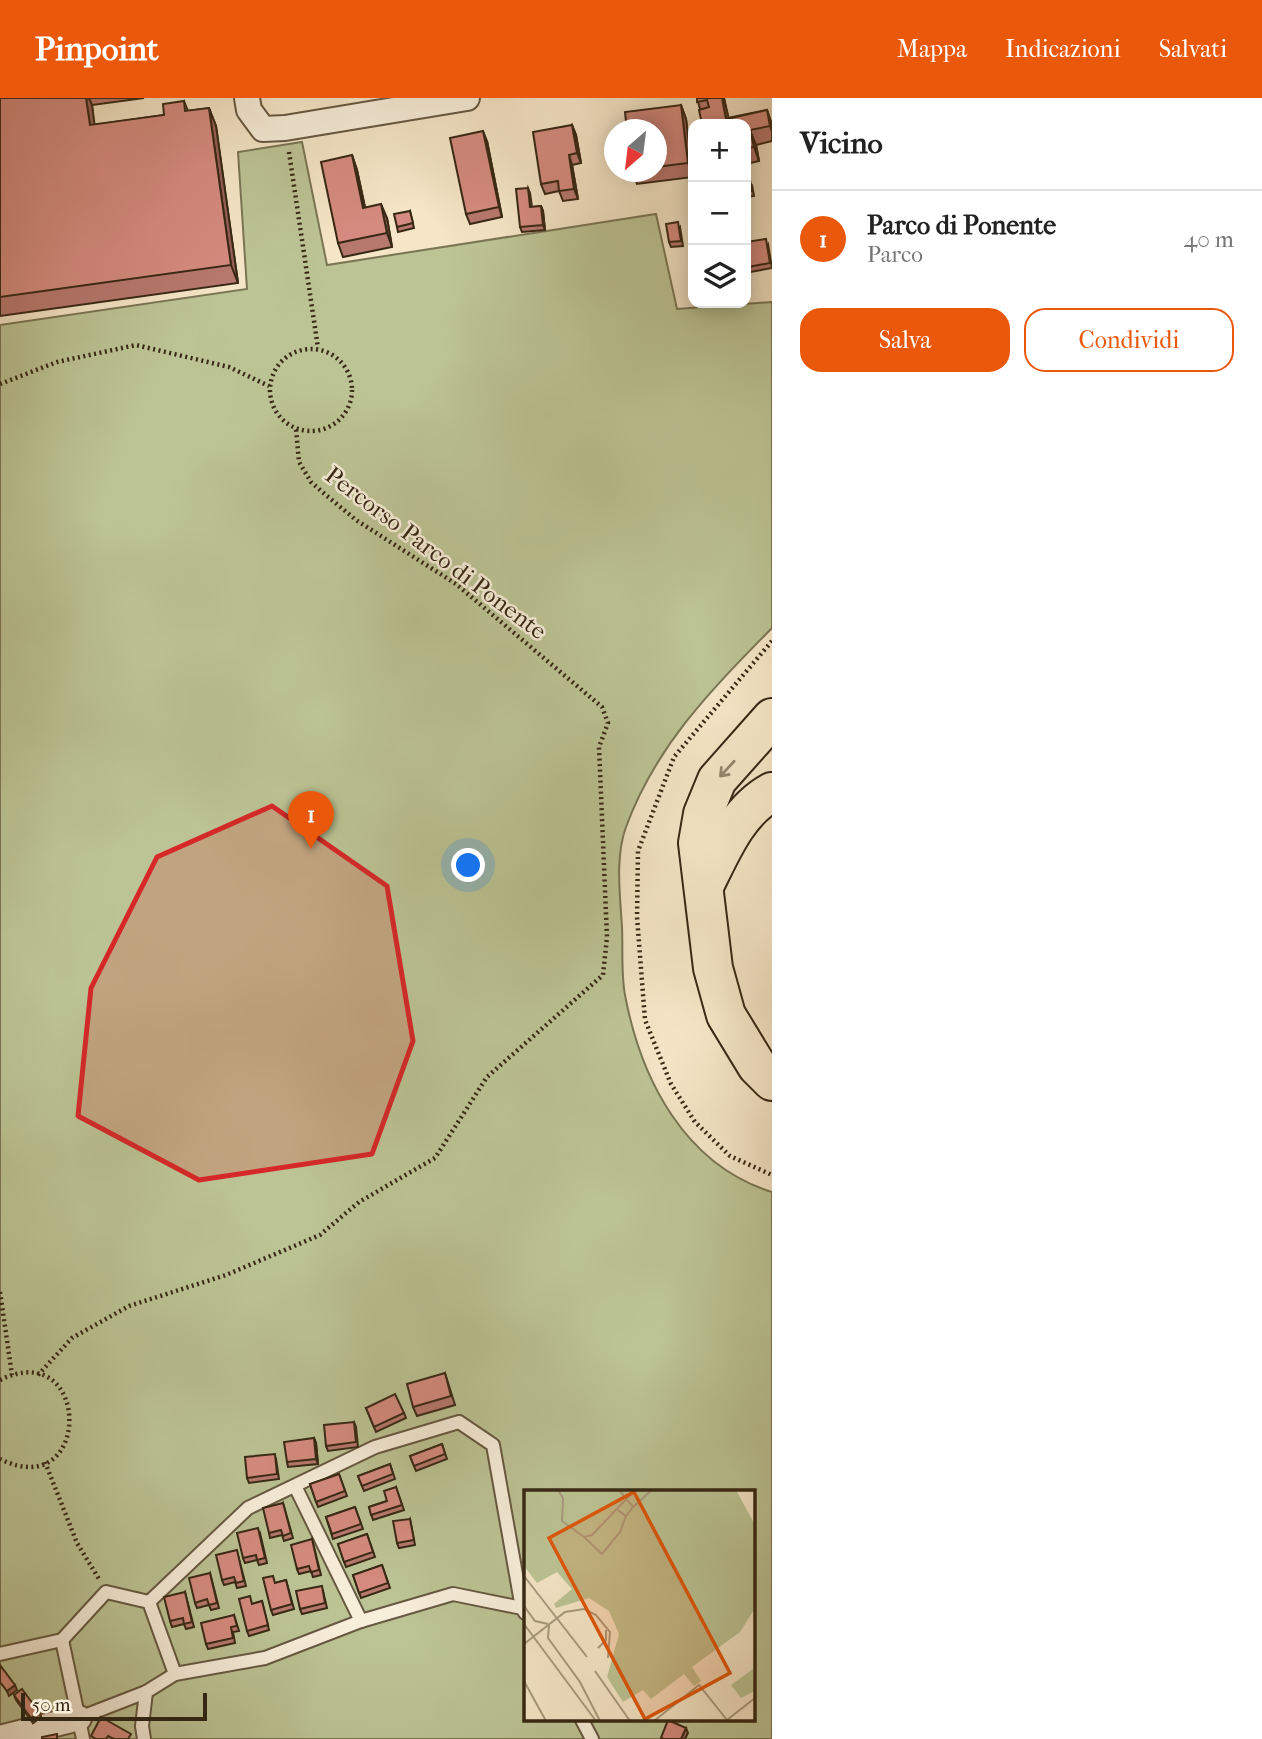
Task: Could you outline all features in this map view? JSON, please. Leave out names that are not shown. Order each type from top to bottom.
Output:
[{"type":"main road","points":[[772,718],[717,780],[703,814],[698,843],[713,968],[726,1015],[757,1066],[772,1082]]},
{"type":"main road","points":[[704,887],[732,832],[755,801],[772,792]]},
{"type":"street","points":[[247,98],[249,110],[263,129],[285,128],[467,98]]},
{"type":"street","points":[[0,1738],[81,1728]]},
{"type":"lane","points":[[62,1640],[81,1728],[175,1674],[265,1658],[361,1621],[453,1594],[524,1611],[493,1445],[458,1422],[375,1447],[248,1508],[149,1602]]},
{"type":"lane","points":[[295,1486],[361,1621]]},
{"type":"lane","points":[[0,1654],[62,1640],[106,1592],[149,1602]]},
{"type":"lane","points":[[149,1602],[175,1674]]},
{"type":"lane","points":[[144,1739],[142,1726],[146,1692]]},
{"type":"lane","points":[[583,1722],[592,1739]]},
{"type":"path","points":[[285,128],[318,348],[291,353],[272,373],[269,386],[275,412],[296,429]]},
{"type":"path","points":[[0,384],[57,362],[136,345],[229,367],[269,386]]},
{"type":"path","name":"Percorso Parco di Ponente","points":[[38,1375],[72,1338],[129,1306],[226,1275],[320,1235],[359,1202],[435,1158],[487,1077],[603,975],[607,925],[599,747],[608,723],[602,706],[456,584],[356,520],[311,482],[299,462],[296,429],[310,432],[336,424],[351,401],[353,387],[342,362],[318,348]]},
{"type":"path","points":[[0,1292],[12,1375]]},
{"type":"path","points":[[0,1380],[12,1375],[38,1375],[52,1382],[64,1394],[70,1408],[72,1424],[67,1440],[58,1453],[44,1462],[15,1466],[0,1460]]},
{"type":"path","points":[[44,1462],[77,1543],[106,1592]]},
{"type":"highlighted area","points":[[272,806],[387,886],[413,1041],[372,1154],[199,1180],[78,1116],[91,988],[157,857]]},
{"type":"green space","points":[[302,142],[327,265],[656,214],[677,309],[751,308],[751,304],[772,302],[772,628],[688,719],[653,770],[626,827],[620,851],[619,876],[625,995],[642,1058],[656,1088],[691,1140],[715,1162],[741,1179],[772,1192],[772,1739],[0,1739],[0,325],[247,289],[238,152]]},
{"type":"building","points":[[0,98],[86,98],[90,125],[164,115],[163,104],[184,101],[185,111],[209,108],[231,265],[0,297]]},
{"type":"building","points":[[697,98],[722,98],[726,119],[701,119],[699,110],[709,107],[707,100],[697,102]]},
{"type":"building","points":[[681,105],[688,163],[667,166],[667,119],[626,119],[625,112]]},
{"type":"building","points":[[767,110],[770,126],[751,130],[751,119],[726,119]]},
{"type":"building","points":[[572,125],[577,153],[569,155],[574,189],[559,191],[558,181],[541,184],[533,132]]},
{"type":"building","points":[[483,131],[499,207],[466,214],[450,138]]},
{"type":"building","points":[[352,155],[363,208],[381,204],[387,233],[338,243],[321,162]]},
{"type":"building","points":[[528,188],[530,207],[541,206],[543,225],[520,227],[516,189]]},
{"type":"building","points":[[410,211],[413,223],[397,227],[394,214]]},
{"type":"building","points":[[678,222],[681,241],[669,242],[666,224]]},
{"type":"building","points":[[766,239],[770,263],[751,266],[751,241]]},
{"type":"building","points":[[445,1373],[451,1396],[413,1407],[407,1384]]},
{"type":"building","points":[[395,1394],[404,1413],[374,1427],[366,1408]]},
{"type":"building","points":[[354,1422],[356,1442],[326,1446],[324,1425]]},
{"type":"building","points":[[314,1438],[316,1459],[287,1462],[284,1442]]},
{"type":"building","points":[[442,1444],[445,1454],[414,1466],[410,1456]]},
{"type":"building","points":[[275,1454],[277,1474],[247,1478],[245,1457]]},
{"type":"building","points":[[390,1464],[393,1474],[362,1486],[358,1476]]},
{"type":"building","points":[[339,1474],[345,1491],[316,1502],[310,1484]]},
{"type":"building","points":[[396,1487],[402,1505],[371,1515],[369,1507],[387,1501],[384,1491]]},
{"type":"building","points":[[283,1503],[291,1533],[283,1536],[281,1530],[269,1533],[263,1508]]},
{"type":"building","points":[[355,1507],[361,1524],[332,1534],[326,1517]]},
{"type":"building","points":[[410,1519],[414,1540],[397,1543],[393,1521]]},
{"type":"building","points":[[258,1528],[265,1558],[257,1560],[256,1555],[243,1558],[237,1533]]},
{"type":"building","points":[[367,1534],[373,1552],[344,1562],[338,1544]]},
{"type":"building","points":[[312,1539],[319,1570],[311,1572],[309,1566],[297,1569],[291,1545]]},
{"type":"building","points":[[237,1550],[244,1581],[236,1583],[234,1577],[222,1580],[216,1555]]},
{"type":"building","points":[[382,1565],[388,1583],[359,1593],[353,1575]]},
{"type":"building","points":[[210,1573],[217,1603],[209,1605],[207,1599],[195,1603],[189,1578]]},
{"type":"building","points":[[273,1576],[275,1583],[286,1580],[292,1604],[271,1610],[263,1578]]},
{"type":"building","points":[[322,1586],[325,1603],[300,1609],[296,1591]]},
{"type":"building","points":[[185,1592],[192,1622],[184,1624],[183,1618],[170,1621],[164,1597]]},
{"type":"building","points":[[250,1596],[252,1604],[262,1601],[268,1625],[247,1631],[239,1599]]},
{"type":"building","points":[[234,1615],[237,1626],[231,1627],[233,1638],[206,1644],[201,1623]]},
{"type":"building","points":[[0,1665],[15,1685],[7,1691],[0,1682]]},
{"type":"building","points":[[22,1689],[39,1712],[31,1718],[14,1695]]},
{"type":"building","points":[[101,1717],[131,1734],[128,1739],[108,1736],[106,1739],[96,1739],[91,1736]]},
{"type":"building","points":[[667,1722],[686,1728],[681,1739],[661,1738]]},
{"type":"building","points":[[57,1734],[57,1739],[42,1739],[42,1737]]},
{"type":"place","name":"Parco di Ponente","points":[[311,849]]}]
